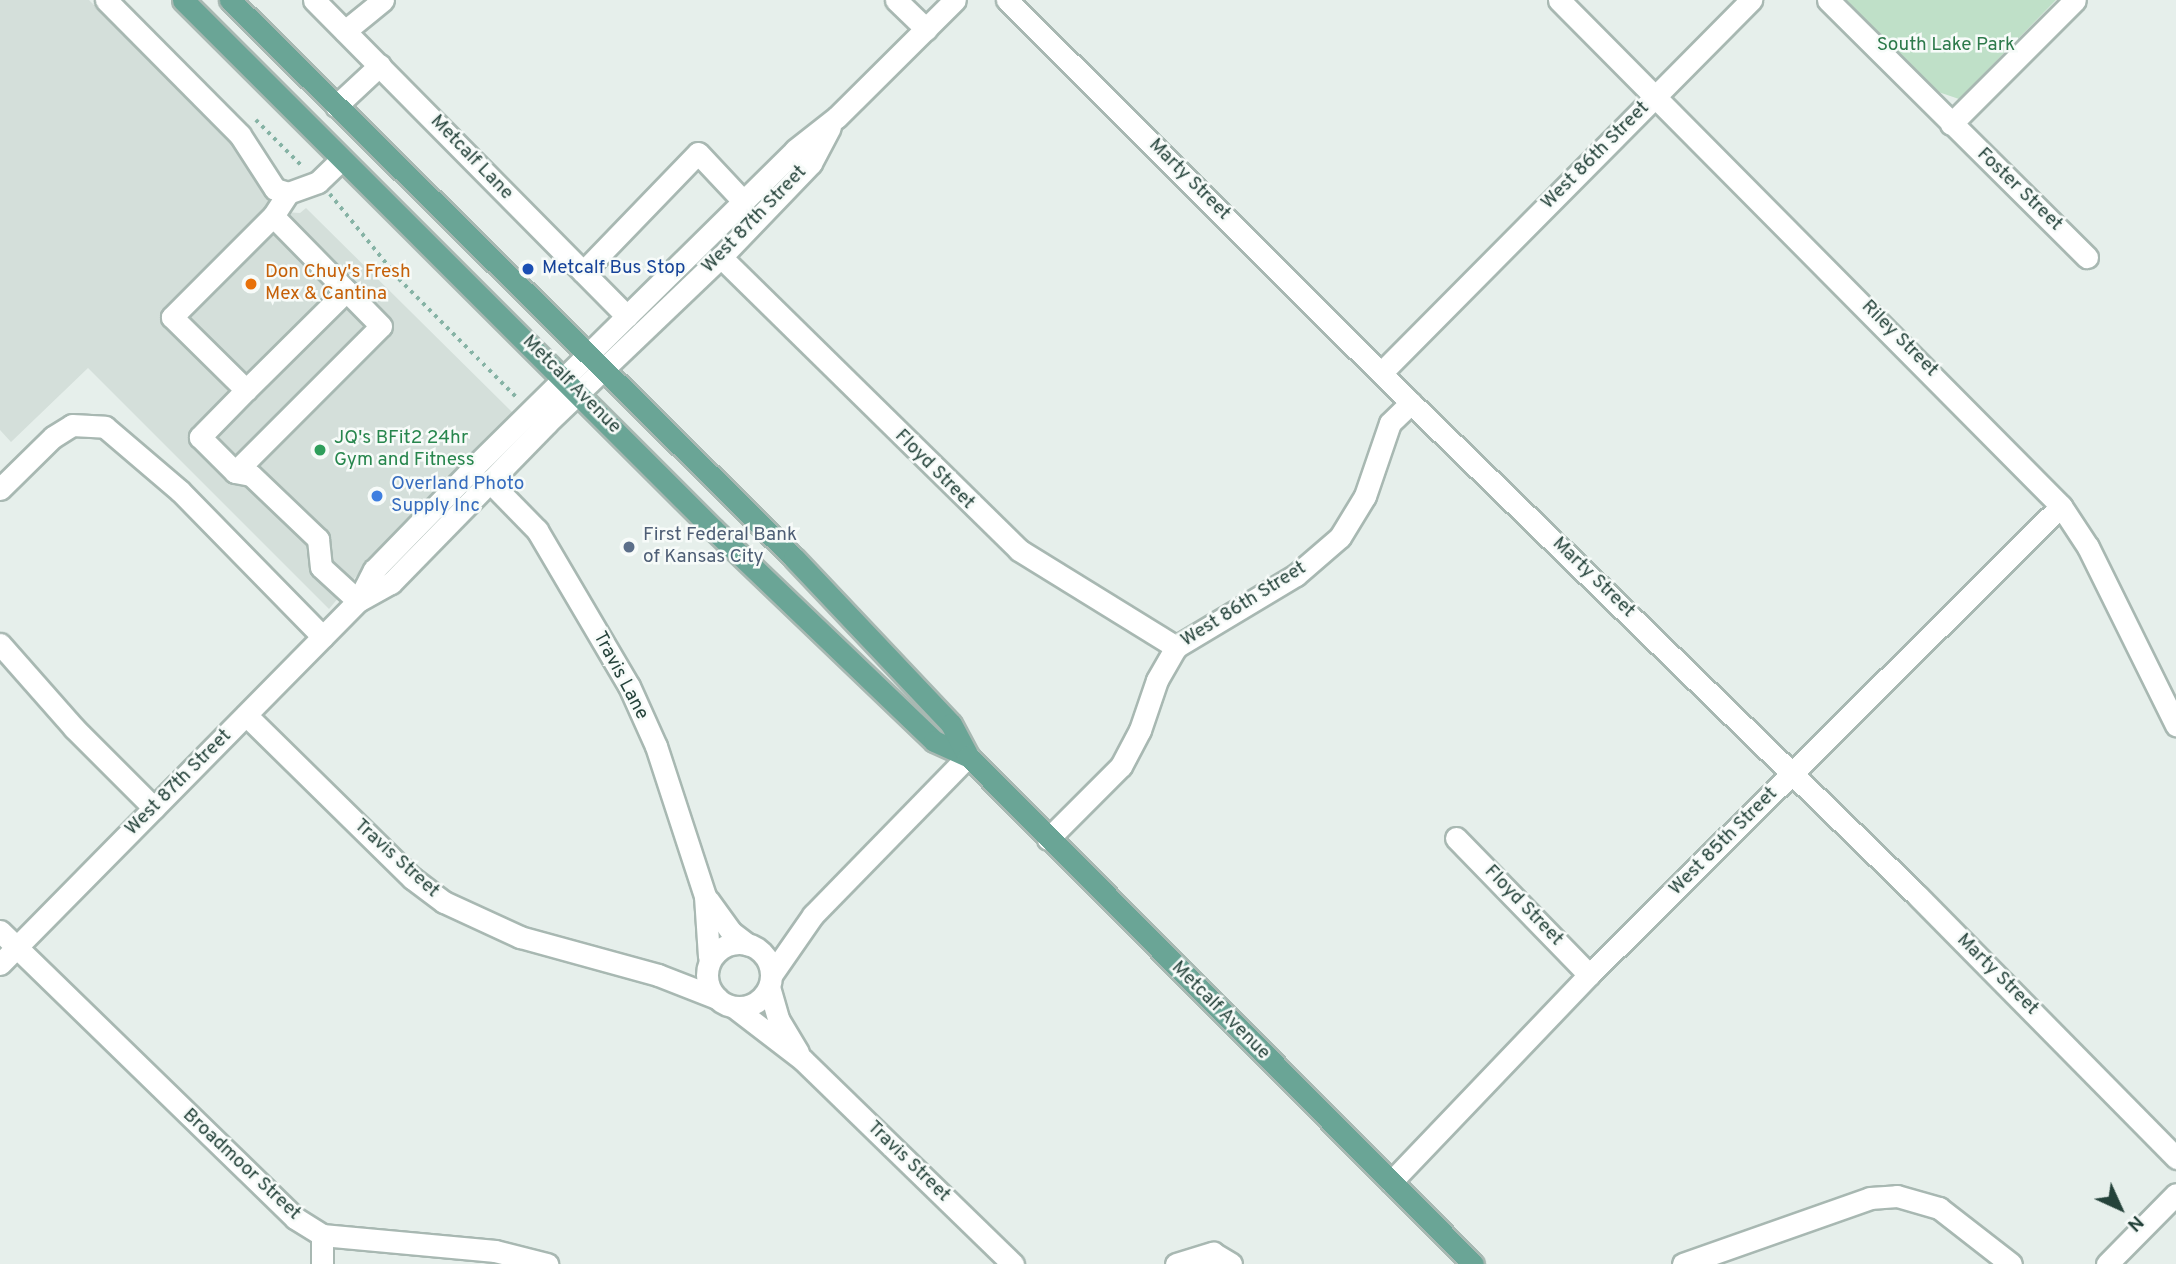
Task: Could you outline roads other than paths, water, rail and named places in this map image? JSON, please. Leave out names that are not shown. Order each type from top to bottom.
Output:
[{"type":"main road","name":"Metcalf Avenue","points":[[183,0],[934,741],[968,757]]},
{"type":"main road","name":"Metcalf Avenue","points":[[230,0],[794,558],[951,724],[968,757],[1473,1264]]},
{"type":"street","points":[[106,0],[240,135],[275,189],[288,193]]},
{"type":"street","name":"Metcalf Lane","points":[[314,0],[626,316]]},
{"type":"street","points":[[345,31],[383,0]]},
{"type":"street","points":[[896,0],[926,29]]},
{"type":"street","name":"West 87th Street","points":[[0,964],[358,601],[374,570],[531,410],[743,201],[836,117],[955,0]]},
{"type":"street","name":"Marty Street","points":[[1007,0],[1382,371],[1411,403],[1792,773],[2176,1158]]},
{"type":"street","name":"Riley Street","points":[[1559,0],[2061,506],[2088,548],[2176,725]]},
{"type":"street","name":"West 86th Street","points":[[1382,371],[1751,0]]},
{"type":"street","points":[[1828,0],[1951,124],[2075,0]]},
{"type":"street","points":[[335,106],[380,65]]},
{"type":"street","name":"West 87th Street","points":[[358,601],[391,583],[489,481],[720,257],[811,163],[836,117]]},
{"type":"street","name":"Foster Street","points":[[1951,124],[2087,257]]},
{"type":"street","points":[[583,272],[698,153],[743,201]]},
{"type":"street","points":[[246,390],[172,317],[273,216],[288,193],[318,182],[342,159]]},
{"type":"street","points":[[235,472],[381,326],[273,216]]},
{"type":"street","name":"Floyd Street","points":[[720,257],[1019,551],[1176,647]]},
{"type":"street","points":[[346,291],[200,437],[235,472],[251,475],[318,539],[321,567],[358,601]]},
{"type":"street","name":"West 86th Street","points":[[1048,839],[1121,766],[1140,730],[1157,680],[1176,647],[1296,575],[1340,537],[1365,496],[1390,423],[1411,403]]},
{"type":"street","points":[[0,489],[31,458],[72,425],[105,427],[180,491],[323,637]]},
{"type":"street","name":"Travis Lane","points":[[489,481],[537,530],[629,686],[656,746],[705,896],[709,961]]},
{"type":"street","name":"West 85th Street","points":[[1391,1182],[1590,975],[2061,506]]},
{"type":"street","points":[[0,644],[74,727],[154,808]]},
{"type":"street","name":"Travis Street","points":[[246,715],[412,878],[444,902],[520,937],[658,975],[725,1002],[803,1060],[1013,1264]]},
{"type":"street","points":[[813,915],[753,1005],[725,1002],[708,981],[709,961],[727,946],[751,946],[783,936],[813,915],[968,757]]},
{"type":"street","name":"Floyd Street","points":[[1455,838],[1590,975]]},
{"type":"street","name":"Travis Lane","points":[[705,896],[724,925],[751,946]]},
{"type":"street","name":"Broadmoor Street","points":[[0,931],[281,1205],[322,1235]]},
{"type":"street","points":[[751,946],[765,957],[770,980]]},
{"type":"street","name":"Travis Street","points":[[658,975],[709,961]]},
{"type":"street","name":"Travis Street","points":[[770,980],[778,1018],[803,1060]]},
{"type":"street","points":[[2106,1264],[2176,1194]]},
{"type":"street","points":[[1683,1264],[1870,1198],[1897,1196],[1939,1208],[2011,1264]]},
{"type":"street","points":[[322,1264],[322,1235],[495,1251],[547,1264]]},
{"type":"street","points":[[1176,1264],[1213,1253],[1231,1264]]},
{"type":"place","name":"Metcalf Bus Stop","points":[[528,269]]},
{"type":"place","name":"Don Chuy's Fresh Mex & Cantina","points":[[251,284]]},
{"type":"place","name":"JQ's BFit2 24hr Gym and Fitness","points":[[320,450]]},
{"type":"place","name":"Overland Photo Supply Inc","points":[[377,496]]},
{"type":"place","name":"First Federal Bank of Kansas City","points":[[629,547]]},
{"type":"park label","name":"South Lake Park","points":[[1946,46]]}]
